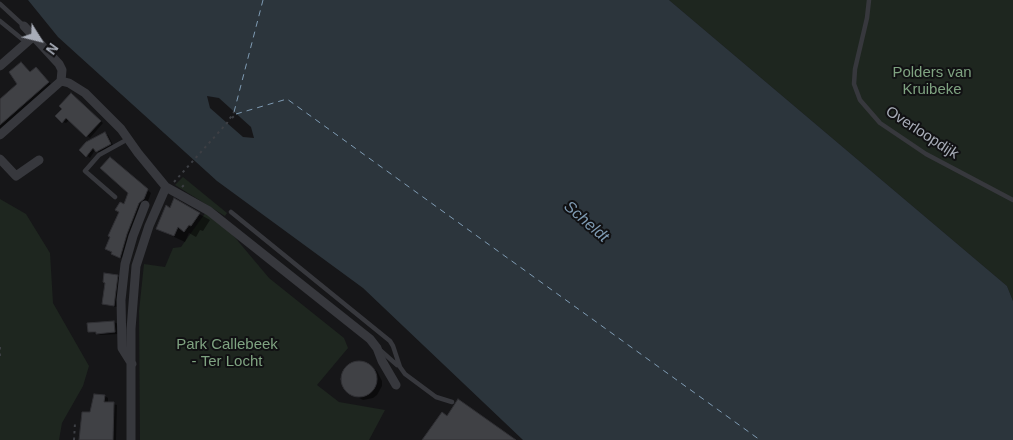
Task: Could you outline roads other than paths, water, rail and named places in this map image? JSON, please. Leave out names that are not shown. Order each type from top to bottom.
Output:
[{"type":"street","points":[[0,135],[61,81],[62,70],[59,64],[24,26]]},
{"type":"street","points":[[0,66],[34,36]]},
{"type":"street","points":[[61,81],[69,83],[85,93],[129,139],[166,187],[209,211],[224,222],[370,339],[377,348],[382,362],[396,385]]},
{"type":"street","points":[[0,159],[16,176],[40,160]]},
{"type":"street","points":[[131,440],[131,329],[136,266],[149,226],[166,187]]},
{"type":"street","points":[[132,365],[122,348],[121,300],[126,264],[133,236],[145,205]]},
{"type":"lane","name":"Overloopdijk","points":[[869,0],[867,18],[855,69],[854,84],[860,100],[880,123],[926,154],[1013,200]]},
{"type":"lane","points":[[0,4],[24,26]]},
{"type":"lane","points":[[0,21],[27,43]]},
{"type":"lane","points":[[115,197],[85,171],[99,155],[129,139]]},
{"type":"lane","points":[[231,212],[390,341],[400,368]]},
{"type":"lane","points":[[377,348],[386,354],[416,383],[436,397],[452,402]]},
{"type":"water","name":"Scheldt","points":[[28,0],[669,0],[1007,286],[1013,301],[1013,440],[523,440],[363,288],[217,181],[58,37]]},
{"type":"park label","name":"Polders van Kruibeke","points":[[932,82]]},
{"type":"park label","name":"Park Callebeek - Ter Locht","points":[[227,354]]}]
